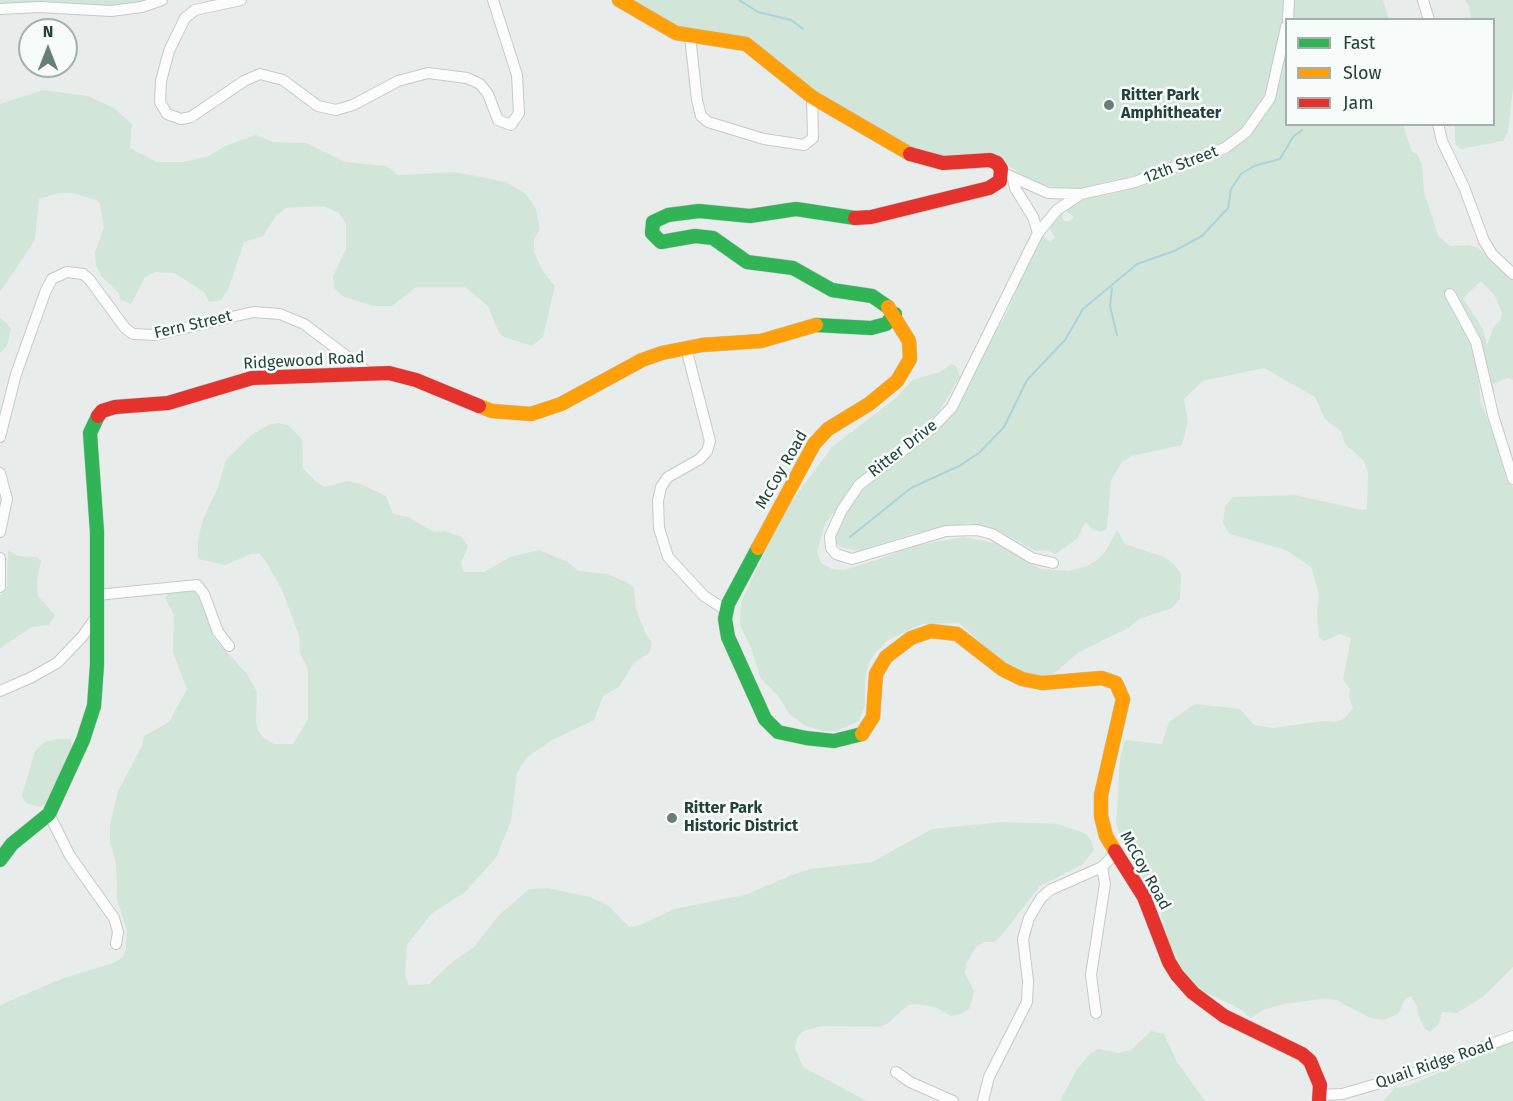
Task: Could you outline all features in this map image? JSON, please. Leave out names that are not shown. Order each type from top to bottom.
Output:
[{"type":"street","points":[[0,9],[40,7],[111,11],[141,7],[162,0]]},
{"type":"street","points":[[241,0],[195,10],[184,18],[169,51],[161,81],[160,102],[167,114],[181,119],[191,117],[244,81],[260,74],[283,80],[318,106],[336,110],[353,105],[398,81],[429,73],[467,78],[480,84],[488,94],[498,120],[511,125],[519,113],[517,75],[493,0]]},
{"type":"street","points":[[619,0],[669,30],[690,36],[733,39],[746,44],[812,97],[912,155],[943,163],[990,160],[997,163],[1033,217],[1038,233]]},
{"type":"street","points":[[1288,18],[1289,0]]},
{"type":"street","points":[[1423,0],[1428,18]]},
{"type":"street","name":"12th Street","points":[[1007,175],[1048,193],[1081,194],[1135,182],[1212,155],[1235,141],[1256,120],[1270,98],[1285,35]]},
{"type":"street","points":[[690,36],[697,100],[701,116],[708,122],[764,139],[808,144],[813,138],[812,97]]},
{"type":"street","points":[[1439,126],[1484,241],[1492,254],[1513,274]]},
{"type":"street","name":"McCoy Road","points":[[1007,175],[989,188],[871,217],[844,218],[796,209],[750,216],[699,211],[660,217],[652,226],[653,237],[662,242],[694,236],[713,238],[747,262],[793,268],[832,290],[873,296],[886,304],[895,314],[905,329],[910,346],[906,370],[882,395],[828,429],[814,444],[726,610],[728,637],[765,719],[778,732],[806,738],[834,741],[858,736],[865,732],[873,717],[874,684],[880,665],[902,643],[931,631],[957,634],[1002,669],[1022,679],[1042,683],[1102,678],[1116,683],[1120,687],[1123,699],[1103,780],[1100,806],[1103,826],[1115,854],[1144,897],[1168,962],[1184,984],[1224,1016],[1302,1054],[1314,1067],[1320,1085],[1319,1098]]},
{"type":"street","name":"Ritter Drive","points":[[1053,563],[1032,558],[992,534],[969,529],[946,531],[852,559],[838,557],[833,552],[829,541],[831,531],[859,485],[932,428],[952,407],[1038,233],[1057,210],[1081,194]]},
{"type":"street","name":"Fern Street","points":[[0,437],[16,374],[46,290],[52,279],[67,272],[82,274],[90,279],[125,328],[133,333],[156,335],[253,312],[280,314],[304,324],[369,373]]},
{"type":"street","points":[[1450,294],[1476,342],[1493,415],[1513,479]]},
{"type":"street","name":"Ridgewood Road","points":[[0,860],[12,844],[49,814],[92,715],[96,690],[97,594],[95,475],[90,433],[94,421],[102,411],[116,407],[168,403],[252,378],[369,373],[407,377],[492,411],[531,414],[561,405],[642,360],[686,348],[751,343],[819,324],[871,328],[885,324],[895,314]]},
{"type":"street","points":[[686,348],[710,441],[700,459],[664,482],[658,501],[659,528],[668,557],[704,596],[726,610]]},
{"type":"street","points":[[0,473],[7,499],[0,532]]},
{"type":"street","points":[[0,558],[0,587]]},
{"type":"street","points":[[97,594],[197,585],[204,594],[218,632],[229,646]]},
{"type":"street","points":[[0,691],[57,663],[82,637],[96,617]]},
{"type":"street","points":[[49,814],[70,856],[114,918],[118,932],[116,944]]},
{"type":"street","points":[[983,1101],[988,1077],[1027,1002],[1028,981],[1023,939],[1029,918],[1041,898],[1050,890],[1102,867],[1115,854]]},
{"type":"street","points":[[1096,1014],[1091,975],[1105,884],[1102,867]]},
{"type":"street","name":"Quail Ridge Road","points":[[1319,1098],[1415,1073],[1513,1036]]},
{"type":"street","points":[[896,1072],[910,1082],[953,1101]]},
{"type":"green space","points":[[0,0],[150,0],[125,7],[0,6]]},
{"type":"green space","points":[[625,0],[1383,0],[1389,18],[1285,18],[1285,126],[1403,126],[1412,152],[1417,154],[1422,165],[1424,192],[1438,235],[1450,246],[1469,245],[1478,248],[1513,278],[1513,380],[1507,378],[1493,384],[1495,396],[1489,397],[1478,333],[1458,299],[1448,289],[1445,294],[1475,349],[1481,402],[1513,488],[1513,967],[1484,996],[1457,1013],[1442,1012],[1439,1024],[1430,1032],[1425,1029],[1411,996],[1405,999],[1399,1013],[1385,1020],[1370,1018],[1336,1000],[1322,999],[1284,1004],[1263,1010],[1250,1018],[1242,1010],[1205,992],[1186,977],[1169,942],[1156,898],[1125,850],[1116,823],[1120,758],[1125,740],[1162,744],[1169,722],[1195,704],[1240,709],[1254,725],[1273,728],[1323,721],[1336,722],[1345,718],[1353,708],[1349,697],[1350,689],[1343,680],[1351,638],[1340,634],[1324,641],[1319,638],[1317,613],[1319,594],[1311,567],[1286,550],[1230,534],[1223,524],[1225,506],[1233,497],[1295,495],[1362,510],[1367,509],[1368,473],[1364,461],[1345,444],[1341,431],[1325,419],[1315,397],[1264,368],[1203,381],[1184,399],[1188,422],[1182,445],[1132,456],[1122,462],[1111,480],[1107,529],[1101,532],[1092,529],[1087,523],[1084,524],[1078,538],[1055,554],[1047,550],[1035,551],[997,530],[970,523],[915,533],[859,551],[836,544],[836,534],[844,514],[862,487],[954,412],[991,339],[1006,315],[1038,239],[1043,236],[1050,242],[1055,237],[1048,226],[1063,212],[1063,221],[1070,221],[1074,217],[1067,212],[1064,189],[1044,185],[1024,177],[995,155],[955,158],[919,154],[812,92],[761,48],[682,29]],"holes":[[[1481,281],[1495,296],[1502,313],[1487,345],[1483,329],[1463,298]]]},
{"type":"green space","points":[[1465,0],[1513,0],[1513,88],[1508,132],[1503,141],[1461,149],[1455,144],[1455,126],[1495,126],[1495,18],[1471,18],[1469,6]]},
{"type":"green space","points":[[43,90],[88,96],[114,108],[132,124],[130,148],[157,162],[183,162],[209,156],[225,146],[256,135],[273,142],[306,143],[346,162],[386,166],[398,175],[456,172],[506,182],[525,193],[536,209],[540,230],[534,239],[534,251],[542,270],[555,286],[543,337],[532,346],[504,337],[499,333],[488,306],[465,287],[416,287],[392,306],[373,306],[342,296],[334,288],[333,276],[346,249],[346,224],[339,213],[323,206],[286,208],[276,216],[263,236],[244,242],[228,290],[221,300],[209,302],[204,292],[174,273],[155,272],[145,277],[131,304],[120,299],[119,293],[101,276],[96,265],[95,252],[104,227],[100,204],[96,200],[72,193],[59,193],[39,199],[35,240],[0,292],[0,104]]},
{"type":"green space","points":[[0,317],[11,328],[7,346],[0,353]]},
{"type":"green space","points":[[951,364],[956,366],[960,377],[938,413],[855,484],[825,524],[817,552],[821,563],[832,569],[844,570],[913,546],[964,537],[995,543],[1041,569],[1069,571],[1087,566],[1097,560],[1105,552],[1117,530],[1125,544],[1164,557],[1175,565],[1181,574],[1180,599],[1172,608],[1139,619],[1128,628],[1079,652],[1051,676],[1032,676],[998,658],[959,623],[922,624],[888,640],[875,653],[869,663],[865,680],[865,705],[859,721],[836,731],[823,731],[804,725],[789,714],[779,697],[761,679],[751,648],[740,625],[741,602],[786,509],[832,447],[896,398],[912,380],[940,372]]},
{"type":"green space","points":[[278,423],[288,425],[302,439],[303,468],[316,482],[325,487],[348,481],[363,485],[386,496],[393,514],[408,517],[434,532],[445,531],[462,537],[468,546],[461,563],[464,572],[484,572],[510,557],[539,550],[568,562],[578,571],[608,574],[626,582],[634,588],[636,609],[646,634],[652,642],[650,652],[634,663],[619,687],[603,696],[594,720],[551,741],[527,757],[517,773],[511,821],[496,858],[464,893],[431,914],[407,945],[405,975],[409,985],[429,984],[450,964],[474,947],[499,915],[529,889],[548,888],[590,897],[608,905],[629,927],[638,926],[674,909],[745,895],[810,869],[872,862],[932,829],[1002,822],[1057,824],[1085,833],[1091,840],[1094,850],[1083,864],[1040,886],[994,942],[984,942],[976,947],[966,964],[965,973],[974,991],[972,1000],[969,1009],[961,1014],[952,1016],[934,1007],[908,1005],[887,1024],[879,1027],[822,1026],[803,1031],[797,1038],[795,1048],[803,1067],[867,1101],[0,1101],[0,1005],[61,979],[113,963],[122,958],[126,949],[127,930],[117,900],[116,862],[110,844],[110,825],[118,791],[142,746],[144,736],[169,722],[187,689],[173,653],[174,615],[165,598],[169,590],[189,590],[198,593],[214,638],[247,674],[257,692],[256,721],[258,731],[265,739],[274,744],[293,744],[308,719],[308,670],[300,653],[299,635],[282,590],[266,562],[260,554],[251,554],[225,565],[198,559],[198,540],[202,522],[218,487],[226,460],[250,436],[268,425]]},
{"type":"green space","points":[[8,550],[18,556],[37,557],[41,561],[37,580],[38,596],[55,615],[49,625],[32,627],[0,648],[0,596],[7,586]]},
{"type":"green space","points":[[71,739],[72,751],[47,803],[41,807],[29,804],[24,801],[22,795],[35,751],[45,742]]},
{"type":"green space","points":[[1151,1031],[1164,1034],[1177,1062],[1205,1101],[1060,1101],[1077,1069],[1090,1054],[1098,1049],[1118,1053],[1131,1050]]},
{"type":"green space","points":[[1513,1041],[1513,1101],[1383,1101],[1395,1088],[1408,1086]]},
{"type":"waterway","points":[[739,0],[758,12],[791,20],[803,29]]},
{"type":"waterway","points":[[850,537],[911,488],[959,466],[979,453],[1004,427],[1027,380],[1065,340],[1083,309],[1137,264],[1174,251],[1202,236],[1228,208],[1231,189],[1241,174],[1254,166],[1280,159],[1293,137],[1302,130]]},
{"type":"waterway","points":[[1112,288],[1110,306],[1117,335]]},
{"type":"traffic: fast","points":[[855,218],[796,209],[750,216],[699,211],[668,215],[653,222],[652,233],[661,242],[695,236],[713,238],[747,262],[793,268],[832,290],[872,296],[888,307]]},
{"type":"traffic: fast","points":[[816,325],[871,328],[886,324],[895,314]]},
{"type":"traffic: fast","points":[[0,860],[12,844],[49,814],[83,740],[94,706],[97,665],[97,532],[90,433],[98,416]]},
{"type":"traffic: fast","points":[[758,548],[728,604],[725,619],[728,637],[765,719],[778,732],[806,738],[834,741],[862,734]]},
{"type":"traffic: slow","points":[[619,0],[676,33],[746,44],[812,97],[910,154]]},
{"type":"traffic: slow","points":[[758,548],[814,444],[828,429],[869,404],[897,381],[910,359],[909,341],[888,307]]},
{"type":"traffic: slow","points":[[479,406],[492,411],[531,414],[561,404],[642,360],[662,353],[702,345],[761,341],[816,325]]},
{"type":"traffic: slow","points":[[862,734],[873,717],[876,674],[886,657],[911,638],[931,631],[957,634],[1002,669],[1022,679],[1042,683],[1102,678],[1116,683],[1123,699],[1101,795],[1101,816],[1106,836],[1115,851]]},
{"type":"traffic: jam","points":[[855,218],[871,217],[989,188],[1000,181],[1001,169],[997,163],[990,160],[943,163],[910,154]]},
{"type":"traffic: jam","points":[[98,416],[102,411],[115,407],[168,403],[252,378],[389,373],[416,380],[479,406]]},
{"type":"traffic: jam","points":[[1115,851],[1144,897],[1169,962],[1177,975],[1193,993],[1224,1016],[1302,1054],[1310,1061],[1320,1085],[1319,1101]]},
{"type":"place","name":"Ritter Park Amphitheater","points":[[1109,105]]},
{"type":"place","name":"Ritter Park Historic District","points":[[672,818]]}]
